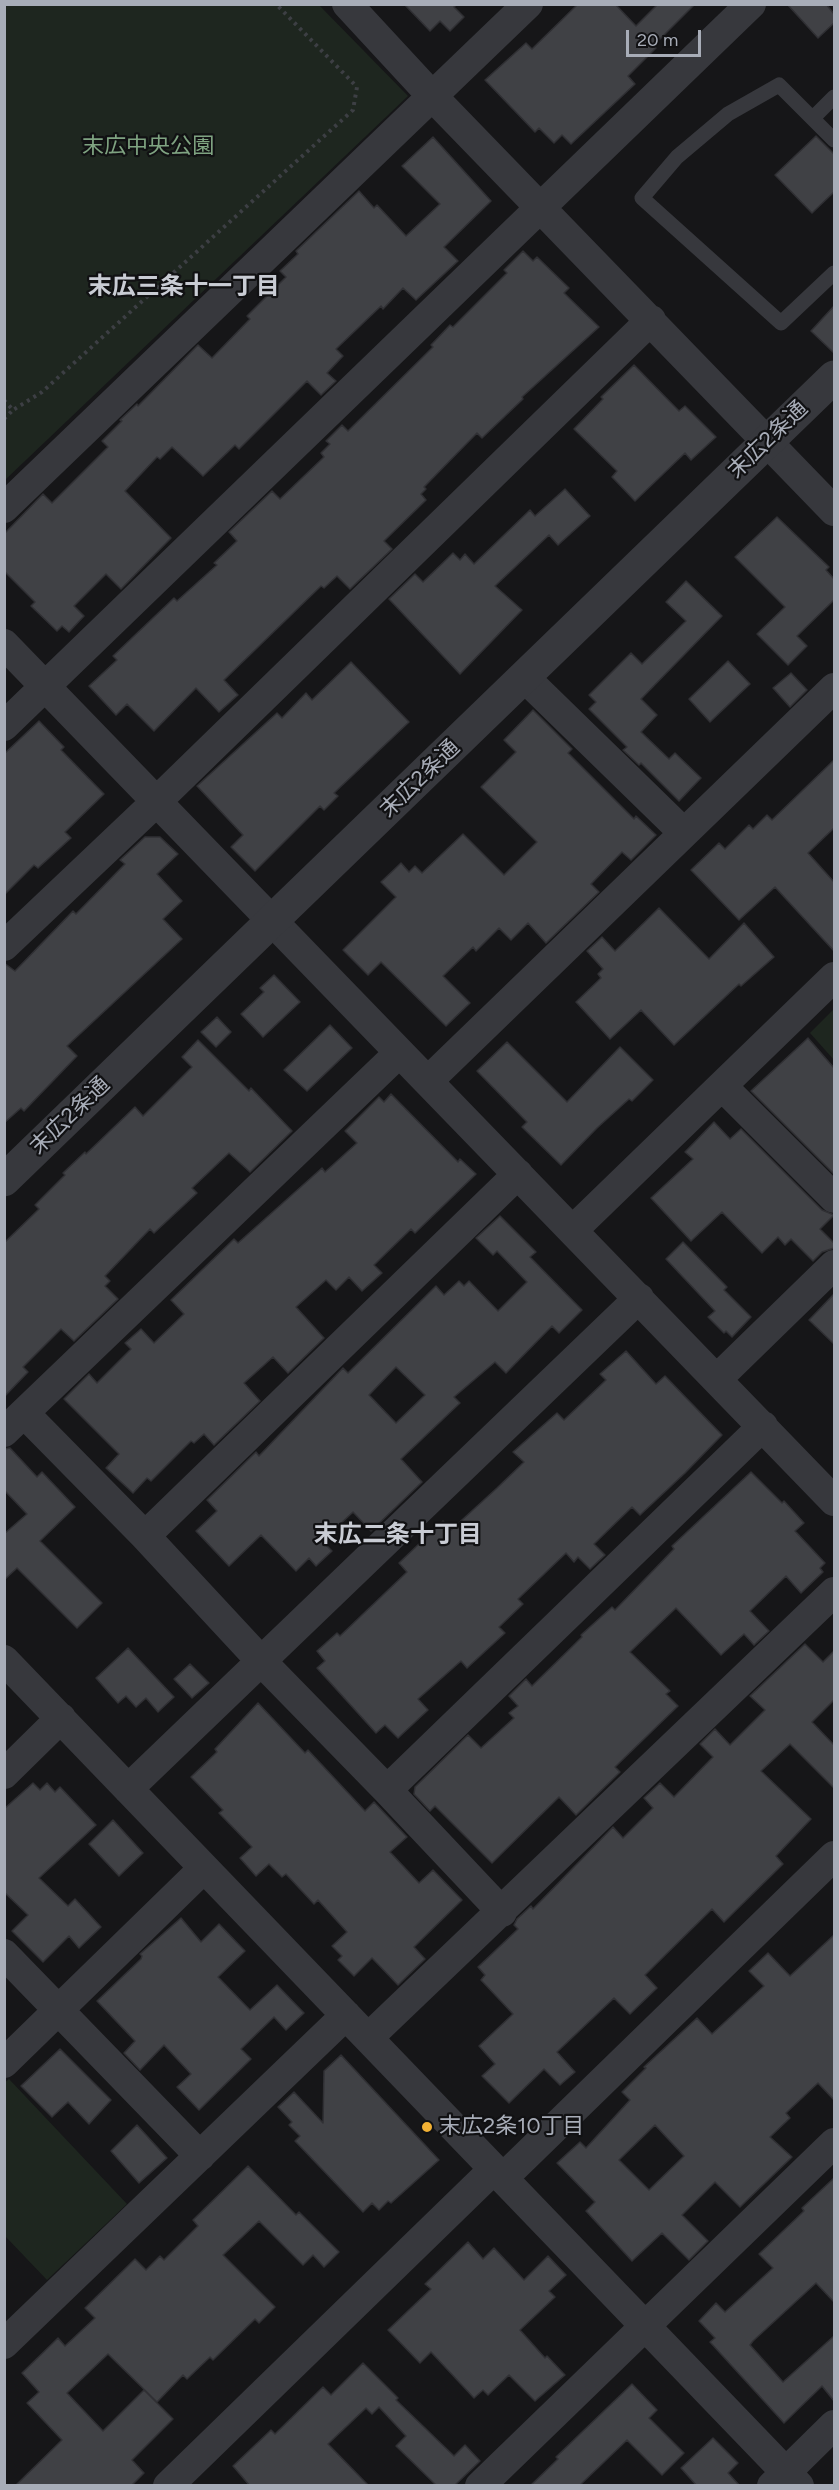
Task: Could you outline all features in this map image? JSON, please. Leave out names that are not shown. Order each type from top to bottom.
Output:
[{"type":"street","points":[[347,4],[834,511]]},
{"type":"street","points":[[4,508],[528,4]]},
{"type":"street","points":[[4,726],[752,4]]},
{"type":"street","points":[[4,946],[156,802],[651,320]]},
{"type":"street","name":"末広2条通","points":[[4,1180],[525,678],[834,376]]},
{"type":"street","points":[[4,644],[834,1501]]},
{"type":"street","points":[[525,678],[684,833]]},
{"type":"street","points":[[428,1081],[834,688]]},
{"type":"street","points":[[573,1230],[834,977]]},
{"type":"street","points":[[399,1053],[14,1423],[145,1536],[501,1912]]},
{"type":"street","points":[[722,1086],[834,1198]]},
{"type":"street","points":[[145,1536],[518,1174]]},
{"type":"street","points":[[717,1379],[834,1265]]},
{"type":"street","points":[[128,1789],[639,1299]]},
{"type":"street","points":[[387,1790],[763,1426]]},
{"type":"street","points":[[368,2038],[834,1592]]},
{"type":"street","points":[[4,1660],[647,2326],[785,2481],[834,2425]]},
{"type":"street","points":[[4,1774],[61,1718]]},
{"type":"street","points":[[168,2486],[834,1856]]},
{"type":"street","points":[[4,2063],[204,1868]]},
{"type":"street","points":[[4,1954],[201,2156]]},
{"type":"street","points":[[4,2344],[346,2015]]},
{"type":"street","points":[[480,2486],[834,2143]]},
{"type":"lane","points":[[834,140],[779,85],[729,114],[677,157],[642,198],[781,323],[834,273]]},
{"type":"lane","points":[[813,118],[834,97]]},
{"type":"path","points":[[4,419],[13,410],[42,392],[353,110],[357,87],[276,4]]},
{"type":"path","points":[[4,400],[13,410]]},
{"type":"green space","name":"末広中央公園","points":[[5,4],[319,5],[408,96],[5,480]]},
{"type":"green space","points":[[834,1009],[834,1060],[810,1033]]},
{"type":"green space","points":[[9,2079],[127,2204],[47,2280],[5,2236],[4,2083]]},
{"type":"building","points":[[404,4],[457,4],[454,7],[464,17],[450,31],[440,21],[430,31]]},
{"type":"building","points":[[578,4],[615,4],[636,26],[658,4],[695,4],[653,46],[656,48],[628,76],[635,84],[571,144],[562,135],[554,143],[539,128],[535,132],[485,80],[526,43],[532,49]]},
{"type":"building","points":[[787,4],[826,4],[834,14],[834,23],[818,38]]},
{"type":"building","points":[[816,136],[834,154],[834,192],[812,213],[775,175]]},
{"type":"building","points":[[433,137],[491,201],[444,247],[458,261],[416,300],[403,288],[383,309],[381,306],[336,349],[343,356],[327,373],[336,381],[321,395],[307,381],[239,449],[235,445],[203,476],[172,447],[160,459],[157,457],[125,491],[171,538],[121,589],[106,574],[74,606],[84,616],[69,632],[62,626],[57,631],[31,606],[35,602],[4,571],[4,534],[43,494],[52,503],[108,447],[102,441],[122,421],[120,420],[137,404],[138,406],[198,345],[212,358],[250,319],[247,316],[286,277],[280,271],[298,254],[296,251],[359,191],[374,208],[377,205],[406,236],[440,204],[402,166]]},
{"type":"building","points":[[523,251],[533,261],[537,257],[569,288],[564,293],[599,327],[522,397],[523,399],[482,438],[477,433],[424,487],[426,489],[421,494],[426,500],[384,541],[392,549],[350,589],[337,576],[324,588],[321,586],[224,680],[238,695],[219,712],[196,688],[154,731],[127,704],[116,715],[89,686],[117,660],[113,656],[174,598],[177,601],[217,565],[214,563],[237,541],[229,532],[272,491],[280,499],[324,457],[321,453],[330,444],[326,441],[342,425],[348,431],[433,347],[431,345],[450,325],[453,327],[507,273],[504,270]]},
{"type":"building","points":[[834,306],[834,353],[811,331]]},
{"type":"building","points":[[634,365],[679,411],[685,406],[716,437],[691,460],[685,453],[635,501],[612,477],[617,471],[574,429],[603,399],[601,397]]},
{"type":"building","points":[[565,489],[590,516],[558,545],[549,535],[495,586],[522,610],[460,674],[389,599],[415,574],[423,582],[453,553],[460,560],[465,554],[474,564],[530,510],[535,516]]},
{"type":"building","points":[[777,517],[829,567],[826,570],[834,579],[834,600],[797,636],[807,646],[788,665],[757,634],[785,607],[735,557]]},
{"type":"building","points":[[686,581],[722,616],[641,699],[657,715],[641,732],[669,759],[675,753],[701,778],[679,801],[641,763],[639,765],[623,750],[627,747],[589,709],[596,702],[589,695],[631,653],[642,664],[686,621],[666,602]]},
{"type":"building","points":[[728,661],[750,684],[710,722],[689,699]]},
{"type":"building","points":[[351,662],[409,722],[334,793],[338,796],[324,810],[320,806],[255,871],[231,847],[243,835],[197,786],[277,713],[282,718],[306,693],[312,700]]},
{"type":"building","points":[[791,673],[807,690],[790,707],[773,688]]},
{"type":"building","points":[[533,710],[572,749],[568,753],[634,819],[636,816],[656,835],[631,860],[622,852],[591,884],[599,892],[546,943],[528,923],[511,940],[499,928],[476,951],[473,947],[443,976],[470,1003],[446,1026],[381,962],[368,975],[343,950],[396,897],[381,882],[401,863],[409,872],[415,866],[422,873],[463,834],[504,875],[537,842],[481,787],[516,752],[504,740]]},
{"type":"building","points":[[39,721],[64,747],[61,750],[104,794],[65,832],[71,838],[38,868],[34,865],[4,895],[4,754]]},
{"type":"building","points":[[834,760],[834,828],[808,853],[834,882],[834,951],[775,887],[739,920],[691,870],[719,843],[725,849],[749,825],[753,829],[767,815],[772,820]]},
{"type":"building","points":[[145,837],[160,837],[178,854],[157,874],[182,901],[163,919],[182,939],[67,1046],[77,1056],[24,1111],[21,1108],[4,1123],[4,963],[15,971],[73,911],[76,914],[125,864],[120,860]]},
{"type":"building","points":[[659,908],[709,959],[744,923],[774,957],[741,986],[739,984],[674,1045],[641,1010],[610,1039],[576,1002],[601,978],[598,974],[603,969],[587,951],[602,937],[615,951]]},
{"type":"building","points":[[274,975],[300,1002],[263,1037],[241,1014],[264,992],[260,988]]},
{"type":"building","points":[[217,1017],[231,1032],[216,1047],[201,1032]]},
{"type":"building","points":[[330,1025],[352,1048],[307,1091],[284,1070]]},
{"type":"building","points":[[808,1038],[834,1068],[834,1174],[751,1091]]},
{"type":"building","points":[[198,1040],[249,1091],[251,1088],[292,1131],[250,1172],[229,1153],[192,1188],[197,1193],[154,1233],[150,1229],[105,1276],[110,1281],[105,1286],[118,1299],[74,1341],[61,1329],[23,1367],[28,1372],[4,1397],[4,1243],[39,1209],[35,1205],[85,1152],[86,1154],[135,1107],[143,1116],[192,1067],[182,1057]]},
{"type":"building","points":[[507,1042],[567,1102],[620,1047],[653,1080],[632,1101],[629,1099],[597,1128],[561,1165],[522,1127],[527,1122],[477,1071]]},
{"type":"building","points":[[391,1094],[458,1162],[460,1159],[476,1174],[415,1233],[411,1229],[374,1265],[382,1273],[362,1291],[349,1277],[336,1290],[326,1280],[296,1307],[324,1338],[288,1373],[273,1357],[244,1383],[260,1401],[214,1445],[204,1434],[194,1443],[191,1441],[151,1481],[147,1478],[133,1493],[106,1468],[119,1454],[64,1399],[89,1374],[97,1383],[131,1349],[125,1343],[141,1329],[154,1343],[184,1314],[171,1300],[234,1239],[238,1243],[322,1168],[325,1172],[357,1143],[345,1131],[379,1097],[384,1102]]},
{"type":"building","points":[[714,1122],[730,1139],[741,1129],[822,1210],[834,1215],[820,1229],[834,1243],[834,1248],[822,1252],[813,1261],[791,1239],[785,1245],[778,1237],[762,1253],[722,1212],[691,1241],[651,1198],[693,1159],[685,1152]]},
{"type":"building","points":[[500,1216],[536,1252],[530,1257],[582,1310],[559,1333],[552,1326],[506,1373],[495,1362],[454,1397],[460,1403],[401,1459],[422,1482],[371,1531],[353,1512],[322,1541],[332,1551],[316,1566],[309,1558],[296,1571],[261,1535],[229,1566],[196,1531],[217,1511],[207,1500],[256,1452],[259,1456],[343,1368],[348,1373],[436,1286],[444,1295],[459,1281],[464,1286],[469,1281],[498,1311],[527,1282],[497,1251],[493,1255],[476,1238]],"holes":[[[396,1367],[425,1395],[396,1423],[369,1395]]]},
{"type":"building","points":[[683,1242],[727,1287],[724,1290],[751,1317],[732,1337],[726,1331],[724,1333],[708,1317],[715,1311],[666,1259]]},
{"type":"building","points":[[834,1294],[834,1344],[809,1320]]},
{"type":"building","points":[[626,1351],[656,1384],[665,1376],[722,1435],[640,1515],[632,1507],[594,1544],[605,1555],[590,1569],[578,1557],[574,1562],[566,1553],[518,1599],[523,1604],[499,1627],[505,1633],[467,1668],[461,1661],[418,1699],[428,1710],[398,1738],[385,1725],[376,1733],[317,1668],[325,1661],[317,1651],[337,1633],[340,1636],[407,1572],[399,1563],[443,1521],[451,1530],[524,1462],[513,1452],[557,1413],[564,1420],[606,1380],[600,1374]]},
{"type":"building","points":[[10,1448],[37,1477],[42,1472],[75,1507],[40,1541],[102,1603],[77,1628],[17,1568],[4,1580],[4,1534],[27,1514],[4,1490],[4,1449]]},
{"type":"building","points":[[751,1472],[782,1503],[784,1501],[804,1523],[795,1531],[825,1563],[820,1568],[823,1572],[801,1593],[786,1576],[750,1611],[769,1631],[754,1645],[744,1634],[721,1655],[676,1608],[630,1652],[670,1691],[666,1694],[678,1706],[615,1767],[620,1772],[576,1815],[559,1797],[492,1863],[435,1806],[430,1811],[414,1794],[415,1787],[468,1735],[481,1748],[514,1718],[509,1713],[518,1706],[509,1696],[526,1679],[532,1686],[582,1637],[581,1635],[612,1607],[615,1610],[674,1549],[672,1546]]},
{"type":"building","points":[[805,1644],[823,1662],[834,1651],[834,1700],[812,1722],[834,1745],[834,1788],[790,1744],[761,1771],[811,1819],[776,1856],[783,1864],[724,1922],[712,1909],[645,1975],[657,1988],[630,2014],[614,1998],[557,2052],[575,2072],[560,2085],[544,2069],[509,2103],[482,2076],[495,2064],[479,2046],[513,2014],[481,1980],[485,1975],[478,1967],[518,1929],[514,1925],[517,1919],[531,1906],[533,1909],[613,1827],[623,1838],[653,1808],[644,1798],[660,1783],[674,1797],[713,1757],[700,1744],[715,1729],[730,1745],[765,1710],[750,1696]]},
{"type":"building","points":[[128,1648],[174,1697],[158,1712],[146,1698],[136,1707],[126,1696],[118,1703],[96,1678]]},
{"type":"building","points":[[190,1664],[209,1683],[192,1698],[174,1679]]},
{"type":"building","points":[[258,1703],[305,1753],[308,1750],[365,1811],[374,1802],[407,1837],[390,1852],[419,1883],[433,1870],[462,1900],[414,1947],[425,1959],[398,1985],[372,1958],[354,1976],[338,1960],[342,1956],[332,1946],[347,1932],[318,1900],[314,1904],[286,1874],[282,1877],[269,1864],[256,1876],[240,1858],[252,1847],[219,1813],[223,1810],[191,1777],[217,1752],[215,1749]]},
{"type":"building","points":[[33,1783],[40,1790],[47,1783],[55,1792],[60,1787],[96,1825],[39,1878],[68,1906],[75,1899],[101,1927],[79,1948],[69,1936],[43,1962],[12,1931],[28,1915],[4,1892],[4,1809]]},
{"type":"building","points":[[113,1820],[143,1853],[119,1876],[89,1844]]},
{"type":"building","points":[[181,1918],[201,1942],[219,1924],[245,1951],[218,1977],[250,2010],[277,1985],[304,2013],[286,2030],[274,2017],[241,2049],[251,2059],[199,2110],[177,2087],[191,2074],[164,2045],[140,2070],[124,2053],[135,2041],[97,2001],[141,1959],[140,1954]]},
{"type":"building","points":[[834,1935],[834,2100],[818,2083],[786,2113],[790,2118],[770,2137],[792,2157],[740,2207],[715,2182],[682,2215],[708,2241],[689,2260],[662,2233],[632,2261],[586,2211],[595,2202],[557,2163],[580,2142],[586,2148],[630,2100],[622,2092],[646,2068],[644,2067],[697,2018],[712,2034],[764,1986],[749,1971],[768,1953],[790,1976]],"holes":[[[655,2125],[684,2156],[649,2190],[619,2160]]]},
{"type":"building","points":[[60,2049],[111,2100],[89,2124],[68,2102],[52,2117],[21,2086]]},
{"type":"building","points":[[341,2055],[439,2160],[391,2203],[388,2201],[379,2210],[372,2203],[363,2212],[295,2141],[300,2136],[289,2125],[292,2122],[278,2107],[294,2092],[323,2123],[324,2071]]},
{"type":"building","points":[[137,2125],[167,2158],[139,2183],[111,2151]]},
{"type":"building","points":[[248,2166],[296,2215],[299,2212],[339,2252],[324,2267],[313,2255],[303,2265],[259,2221],[223,2255],[275,2307],[259,2323],[255,2319],[213,2360],[210,2357],[187,2379],[183,2375],[157,2402],[108,2354],[67,2393],[103,2431],[144,2390],[173,2419],[132,2460],[144,2473],[131,2486],[15,2486],[62,2440],[27,2403],[39,2392],[22,2373],[58,2338],[65,2346],[95,2318],[85,2308],[135,2259],[146,2270],[160,2256],[164,2260],[198,2226],[193,2220]]},
{"type":"building","points":[[834,2178],[834,2302],[816,2283],[750,2345],[783,2382],[834,2336],[834,2401],[822,2386],[784,2423],[710,2342],[715,2338],[699,2321],[716,2303],[725,2312],[773,2268],[759,2254],[804,2211],[802,2208]]},
{"type":"building","points":[[468,2242],[483,2259],[494,2248],[524,2280],[548,2256],[566,2275],[549,2291],[555,2297],[520,2330],[545,2358],[547,2356],[565,2375],[535,2401],[509,2375],[488,2395],[483,2390],[474,2398],[431,2352],[420,2363],[388,2330],[431,2289],[425,2284]]},
{"type":"building","points":[[363,2363],[398,2398],[396,2400],[454,2456],[465,2445],[480,2461],[454,2486],[437,2486],[396,2446],[406,2436],[379,2407],[372,2414],[366,2408],[328,2444],[369,2486],[250,2486],[233,2466],[271,2430],[275,2434],[323,2387],[331,2395]]},
{"type":"building","points":[[632,2384],[657,2410],[649,2418],[684,2453],[662,2475],[627,2440],[579,2486],[530,2486],[558,2459],[556,2457]]},
{"type":"building","points":[[713,2438],[738,2463],[728,2473],[740,2486],[697,2486],[681,2468]]},
{"type":"place","name":"末広2条10丁目","points":[[427,2127]]},
{"type":"district","name":"末広三条十一丁目","points":[[184,287]]},
{"type":"district","name":"末広二条十丁目","points":[[398,1535]]}]
